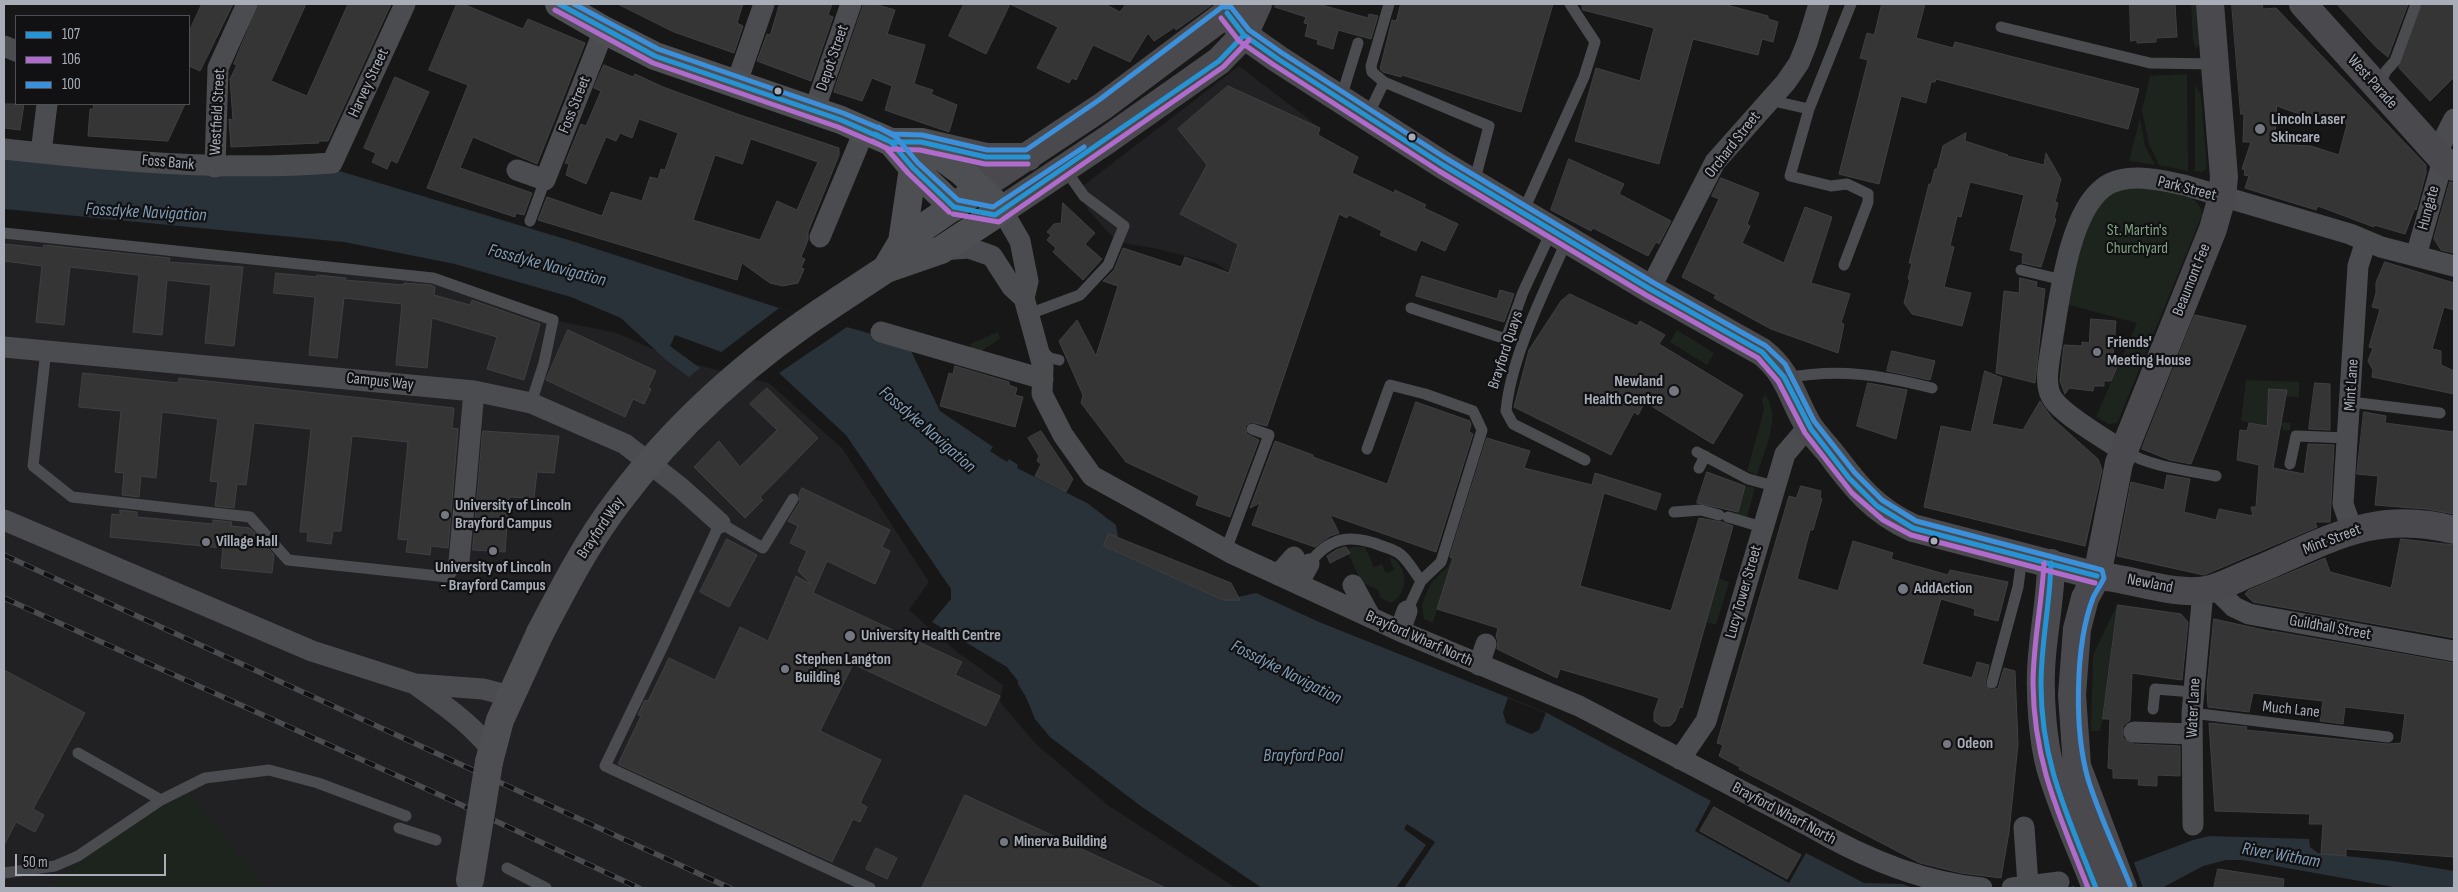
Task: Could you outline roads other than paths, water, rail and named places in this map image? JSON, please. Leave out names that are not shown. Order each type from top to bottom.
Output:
[{"type":"main road","points":[[559,4],[655,56],[866,129],[891,142],[913,168],[954,206],[998,212]]},
{"type":"main road","points":[[886,269],[941,250],[1107,140],[1219,61],[1244,35],[1258,4]]},
{"type":"main road","name":"Beaumont Fee","points":[[2098,871],[2077,766],[2072,716],[2077,629],[2085,598],[2097,576],[2115,480],[2123,451],[2213,230],[2222,197],[2224,177],[2210,4]]},
{"type":"main road","name":"West Parade","points":[[2303,4],[2378,90],[2445,160]]},
{"type":"main road","points":[[902,242],[979,188],[1103,106],[1230,8]]},
{"type":"main road","name":"Newland","points":[[1230,8],[1244,35],[1278,59],[1522,214],[1650,290],[1762,352],[1776,363],[1786,378],[1809,426],[1860,492],[1890,517],[1913,528],[2097,576],[2114,577],[2186,591],[2209,589]]},
{"type":"main road","points":[[891,142],[922,142],[986,157],[1028,157]]},
{"type":"main road","points":[[922,142],[962,172],[979,188],[998,212]]},
{"type":"main road","points":[[886,269],[902,242],[913,168]]},
{"type":"main road","name":"Brayford Way","points":[[469,884],[490,756],[500,720],[540,633],[582,554],[616,503],[660,450],[708,399],[723,386],[771,348],[886,269]]},
{"type":"main road","name":"Mint Street","points":[[2209,589],[2352,530],[2376,524],[2410,523],[2454,530]]},
{"type":"main road","points":[[2051,563],[2051,582],[2041,672],[2042,702],[2050,765],[2062,803],[2098,871],[2123,888]]},
{"type":"street","name":"Westfield Street","points":[[215,167],[218,68],[247,4]]},
{"type":"street","name":"Harvey Street","points":[[332,163],[406,4]]},
{"type":"street","points":[[736,85],[764,4]]},
{"type":"street","name":"Depot Street","points":[[814,112],[851,4]]},
{"type":"street","name":"Orchard Street","points":[[1650,290],[1709,172],[1728,146],[1770,100],[1799,63],[1819,4]]},
{"type":"street","name":"Foss Street","points":[[544,180],[604,30]]},
{"type":"street","points":[[41,153],[47,105]]},
{"type":"street","name":"Hungate","points":[[2416,256],[2445,160],[2454,119]]},
{"type":"street","points":[[820,237],[866,129]]},
{"type":"street","name":"Foss Bank","points":[[4,149],[215,167],[281,167],[332,163]]},
{"type":"street","points":[[517,170],[544,180]]},
{"type":"street","name":"Park Street","points":[[2123,451],[2104,440],[2057,404],[2051,397],[2049,364],[2063,280],[2071,248],[2084,213],[2093,197],[2104,188],[2126,179],[2156,180],[2184,185],[2454,266]]},
{"type":"street","name":"Brayford Wharf North","points":[[998,212],[1020,241],[1028,281],[1026,306],[1044,367],[1042,394],[1063,436],[1092,476],[1226,550],[1278,575],[1478,665],[1579,706],[1811,827],[1846,848],[1924,878],[1953,885],[1982,888]]},
{"type":"street","name":"Mint Lane","points":[[2352,530],[2343,504],[2351,402],[2358,266],[2366,241]]},
{"type":"street","points":[[941,250],[969,248],[992,256],[1026,306]]},
{"type":"street","points":[[881,332],[1043,379]]},
{"type":"street","name":"Campus Way","points":[[4,347],[474,391],[531,403],[625,444],[681,488],[720,523]]},
{"type":"street","points":[[459,562],[474,391]]},
{"type":"street","name":"Lucy Tower Street","points":[[1680,759],[1706,721],[1785,454],[1809,426]]},
{"type":"street","points":[[4,520],[312,651],[415,684],[483,689],[510,696]]},
{"type":"street","points":[[1278,575],[1302,560]]},
{"type":"street","points":[[1298,584],[1302,560]]},
{"type":"street","points":[[1354,585],[1371,618]]},
{"type":"street","name":"Guildhall Street","points":[[2209,589],[2234,607],[2249,614],[2454,651]]},
{"type":"street","name":"Water Lane","points":[[2193,825],[2191,724],[2193,692],[2209,589]]},
{"type":"street","points":[[1400,631],[1408,611]]},
{"type":"street","points":[[1478,665],[1486,644]]},
{"type":"street","points":[[415,684],[471,726],[490,756]]},
{"type":"street","points":[[2134,732],[2191,724]]},
{"type":"street","points":[[2024,827],[2020,887],[2059,882]]},
{"type":"lane","points":[[1389,4],[1371,66],[1372,72],[1384,82],[1489,126],[1474,184]]},
{"type":"lane","points":[[1522,214],[1584,77],[1595,42],[1570,4]]},
{"type":"lane","points":[[1844,265],[1868,202],[1868,194],[1847,184],[1831,186],[1790,176],[1809,109],[1851,4]]},
{"type":"lane","points":[[2378,90],[2386,71],[2395,61],[2416,4]]},
{"type":"lane","points":[[2001,27],[2150,63],[2215,64]]},
{"type":"lane","points":[[1341,98],[1358,43]]},
{"type":"lane","points":[[1368,115],[1384,82]]},
{"type":"lane","points":[[1770,100],[1809,109]]},
{"type":"lane","points":[[1026,306],[1080,295],[1108,264],[1124,226],[1084,196],[1064,169]]},
{"type":"lane","name":"Foss Street","points":[[530,221],[544,180]]},
{"type":"lane","points":[[4,233],[433,278],[553,320],[544,363],[531,403]]},
{"type":"lane","points":[[1411,308],[1506,339],[1523,292],[1560,235]]},
{"type":"lane","name":"Brayford Quays","points":[[1560,235],[1540,301],[1523,347],[1506,410],[1513,424],[1585,460]]},
{"type":"lane","points":[[2021,270],[2063,280]]},
{"type":"lane","points":[[1037,346],[1050,358],[1059,360]]},
{"type":"lane","points":[[46,350],[34,466],[72,496],[250,517],[288,560],[448,577],[459,562]]},
{"type":"lane","points":[[1786,378],[1826,372],[1869,374],[1932,388]]},
{"type":"lane","points":[[1367,449],[1390,385],[1425,394],[1473,411],[1482,430],[1441,562],[1421,582],[1408,611]]},
{"type":"lane","points":[[2351,402],[2440,413]]},
{"type":"lane","points":[[1226,550],[1269,435],[1252,429]]},
{"type":"lane","points":[[2290,464],[2296,436],[2348,438]]},
{"type":"lane","points":[[2123,451],[2166,466],[2216,476]]},
{"type":"lane","points":[[1699,468],[1701,454],[1748,479],[1774,486]]},
{"type":"lane","points":[[793,498],[763,548],[720,523],[605,766],[870,888]]},
{"type":"lane","points":[[1674,512],[1701,510],[1762,527]]},
{"type":"lane","points":[[1302,560],[1342,539],[1361,539],[1400,554],[1421,582]]},
{"type":"lane","points":[[1992,683],[2018,587],[2022,555]]},
{"type":"lane","points":[[2154,709],[2155,689],[2193,692]]},
{"type":"lane","name":"Much Lane","points":[[2191,724],[2388,737]]},
{"type":"lane","points":[[78,753],[160,800]]},
{"type":"lane","points":[[4,873],[55,866],[78,856],[160,800],[205,778],[269,770],[318,783],[406,816]]},
{"type":"lane","points":[[399,828],[436,840]]},
{"type":"lane","points":[[506,868],[546,888]]},
{"type":"water","name":"Brayford Pool","points":[[4,155],[336,170],[575,242],[779,308],[911,345],[910,349],[940,411],[993,447],[990,451],[1007,462],[1009,459],[1018,465],[1017,468],[1087,503],[1116,525],[1118,537],[1112,550],[1223,600],[1232,600],[1256,593],[1319,622],[1547,713],[1711,801],[1695,831],[1789,883],[1806,853],[1864,883],[1902,884],[1914,888],[1262,888],[1142,807],[1050,737],[1035,719],[1018,681],[1007,667],[932,622],[951,599],[951,589],[846,435],[779,373],[675,335],[670,346],[700,368],[689,377],[666,360],[621,318],[571,297],[455,264],[344,242],[4,209]]},
{"type":"water","name":"River Witham","points":[[2209,836],[2309,839],[2310,847],[2318,853],[2393,861],[2454,871],[2454,888],[2399,888],[2242,860],[2226,860],[2203,866],[2162,888],[2067,888],[2193,840]]},
{"type":"railway","points":[[4,555],[730,888]]},
{"type":"railway","points":[[4,598],[442,796],[639,888]]},
{"type":"place","name":"Lincoln Laser Skincare","points":[[2260,129]]},
{"type":"place","name":"Friends' Meeting House","points":[[2097,352]]},
{"type":"place","name":"Newland Health Centre","points":[[1674,391]]},
{"type":"place","name":"University of Lincoln Brayford Campus","points":[[445,515]]},
{"type":"place","name":"Village Hall","points":[[206,542]]},
{"type":"place","name":"University of Lincoln - Brayford Campus","points":[[493,551]]},
{"type":"place","name":"AddAction","points":[[1903,589]]},
{"type":"place","name":"University Health Centre","points":[[850,636]]},
{"type":"place","name":"Stephen Langton Building","points":[[785,669]]},
{"type":"place","name":"Odeon","points":[[1947,744]]},
{"type":"place","name":"Minerva Building","points":[[1004,842]]},
{"type":"water label","name":"Fossdyke Navigation","points":[[146,213]]},
{"type":"water label","name":"Fossdyke Navigation","points":[[547,266]]},
{"type":"water label","name":"Fossdyke Navigation","points":[[927,430]]},
{"type":"water label","name":"Fossdyke Navigation","points":[[1286,673]]},
{"type":"park label","name":"St. Martin's Churchyard","points":[[2137,240]]}]
